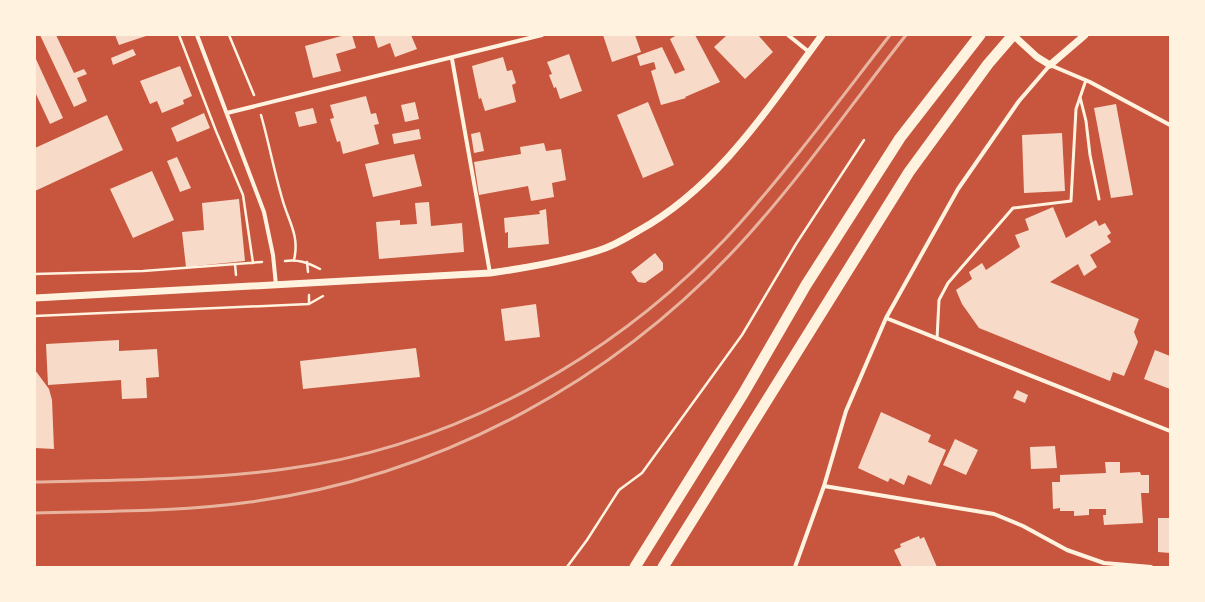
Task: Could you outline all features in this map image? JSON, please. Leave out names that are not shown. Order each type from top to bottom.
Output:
[{"type":"highway","points":[[635,567],[739,400],[806,285],[900,138],[980,35]]},
{"type":"highway","points":[[663,567],[909,172],[988,64],[1013,35]]},
{"type":"street","points":[[197,35],[264,212],[273,256],[276,285]]},
{"type":"street","points":[[227,113],[258,104],[452,59],[542,35]]},
{"type":"street","points":[[788,35],[809,52]]},
{"type":"street","points":[[35,298],[422,278],[490,273],[541,265],[598,251],[660,219],[687,199],[739,146],[822,35]]},
{"type":"street","points":[[1013,35],[1037,57],[1050,65],[1086,80],[1170,125]]},
{"type":"street","points":[[795,567],[824,486],[846,411],[886,318],[958,189],[1019,100],[1050,65],[1085,35]]},
{"type":"street","points":[[452,59],[490,273]]},
{"type":"street","points":[[886,318],[1170,431]]},
{"type":"street","points":[[824,486],[994,514],[1023,526],[1075,553],[1104,563],[1151,567]]},
{"type":"lane","points":[[937,339],[939,300],[948,283],[1012,208],[1071,201],[1076,109],[1086,80]]},
{"type":"lane","points":[[1080,97],[1086,121],[1090,155],[1099,199]]},
{"type":"path","points":[[35,274],[143,270],[253,263],[243,195],[216,131],[179,35]]},
{"type":"path","points":[[228,35],[258,104],[274,159],[282,199],[292,224],[297,248],[294,260]]},
{"type":"path","points":[[567,567],[587,540],[619,490],[642,474],[742,335],[796,244],[864,140]]},
{"type":"path","points":[[288,260],[307,262]]},
{"type":"path","points":[[35,316],[309,304]]},
{"type":"building","points":[[40,35],[56,35],[74,73],[84,69],[87,74],[77,78],[87,101],[74,107]]},
{"type":"building","points":[[115,35],[149,35],[119,45]]},
{"type":"building","points":[[345,35],[352,35],[356,48],[336,54],[341,71],[313,78],[305,46]]},
{"type":"building","points":[[374,35],[411,35],[417,49],[395,57],[390,43],[378,48]]},
{"type":"building","points":[[603,35],[635,35],[641,52],[612,62]]},
{"type":"building","points":[[677,35],[695,35],[720,82],[685,97],[686,98],[661,105],[651,71],[656,69],[654,62],[640,66],[637,56],[662,47],[675,74],[685,70],[670,39]]},
{"type":"building","points":[[727,35],[758,35],[773,52],[745,79],[714,47]]},
{"type":"building","points":[[133,49],[136,55],[113,65],[111,58]]},
{"type":"building","points":[[569,54],[582,91],[560,99],[556,87],[554,88],[549,75],[552,74],[547,62]]},
{"type":"building","points":[[35,57],[63,118],[50,124],[35,92]]},
{"type":"building","points":[[503,57],[507,71],[512,70],[516,83],[512,85],[516,102],[485,111],[481,98],[479,99],[472,66]]},
{"type":"building","points":[[180,66],[192,96],[183,100],[184,104],[162,113],[157,101],[150,104],[140,81]]},
{"type":"building","points":[[366,96],[371,114],[376,113],[379,124],[374,125],[379,144],[343,154],[340,141],[337,142],[330,119],[334,118],[330,105]]},
{"type":"building","points":[[415,102],[419,119],[405,122],[401,105]]},
{"type":"building","points":[[648,102],[674,165],[643,178],[617,115]]},
{"type":"building","points":[[1116,104],[1133,195],[1111,198],[1094,108]]},
{"type":"building","points":[[313,108],[317,123],[299,127],[295,112]]},
{"type":"building","points":[[204,113],[210,128],[177,142],[171,128]]},
{"type":"building","points":[[107,115],[123,150],[35,191],[35,148]]},
{"type":"building","points":[[419,129],[421,139],[394,144],[392,134]]},
{"type":"building","points":[[480,132],[484,151],[474,153],[471,134]]},
{"type":"building","points":[[1062,133],[1065,191],[1024,193],[1022,135]]},
{"type":"building","points":[[544,143],[546,151],[561,149],[566,180],[552,183],[554,197],[531,201],[528,186],[479,195],[474,162],[521,154],[520,147]]},
{"type":"building","points":[[414,154],[422,186],[373,197],[365,164]]},
{"type":"building","points":[[177,157],[191,188],[180,192],[167,161]]},
{"type":"building","points":[[152,171],[174,220],[133,238],[110,189]]},
{"type":"building","points":[[239,199],[245,261],[186,267],[182,232],[204,230],[202,203]]},
{"type":"building","points":[[429,202],[431,226],[462,223],[464,252],[379,259],[376,222],[400,220],[400,225],[417,224],[415,203]]},
{"type":"building","points":[[1053,207],[1066,238],[1096,220],[1099,226],[1105,223],[1111,233],[1107,236],[1111,242],[1090,255],[1097,267],[1084,276],[1078,264],[1050,282],[1139,319],[1134,332],[1138,342],[1124,376],[1113,372],[1110,381],[979,328],[962,304],[956,290],[972,279],[969,272],[982,263],[986,270],[1020,247],[1015,235],[1029,230],[1025,219]]},
{"type":"building","points":[[546,209],[549,244],[508,248],[508,232],[505,233],[504,218],[540,214],[539,211]]},
{"type":"building","points":[[655,253],[663,263],[663,270],[645,283],[638,282],[631,272]]},
{"type":"building","points":[[536,304],[540,337],[505,341],[501,309]]},
{"type":"building","points":[[119,340],[119,351],[157,349],[159,377],[146,378],[147,398],[122,399],[121,380],[48,385],[46,344]]},
{"type":"building","points":[[416,348],[420,377],[303,389],[300,361]]},
{"type":"building","points":[[1155,350],[1170,356],[1170,389],[1144,379]]},
{"type":"building","points":[[35,370],[49,389],[52,400],[54,449],[35,448]]},
{"type":"building","points":[[1017,390],[1028,395],[1025,403],[1013,398]]},
{"type":"building","points":[[881,412],[931,435],[928,442],[946,450],[931,485],[908,475],[904,485],[890,478],[888,482],[858,468]]},
{"type":"building","points":[[955,439],[978,450],[966,475],[943,465]]},
{"type":"building","points":[[1055,446],[1057,468],[1031,469],[1030,447]]},
{"type":"building","points":[[1105,462],[1120,462],[1120,473],[1140,472],[1141,475],[1149,475],[1149,493],[1141,493],[1143,523],[1104,525],[1103,515],[1106,515],[1106,509],[1089,509],[1089,515],[1074,516],[1074,511],[1060,511],[1060,508],[1053,509],[1052,482],[1060,482],[1060,475],[1106,473]]},
{"type":"building","points":[[1158,518],[1170,518],[1170,553],[1158,552]]},
{"type":"building","points":[[919,536],[920,539],[924,537],[937,567],[902,567],[894,550],[901,547],[900,544]]},
{"type":"railway","points":[[35,482],[160,479],[254,473],[350,457],[413,439],[475,416],[534,386],[591,352],[644,313],[694,270],[740,223],[760,200],[890,35]]},
{"type":"railway","points":[[35,513],[197,508],[250,502],[322,489],[391,469],[459,444],[524,412],[586,375],[645,333],[699,285],[750,233],[771,209],[906,35]]}]
